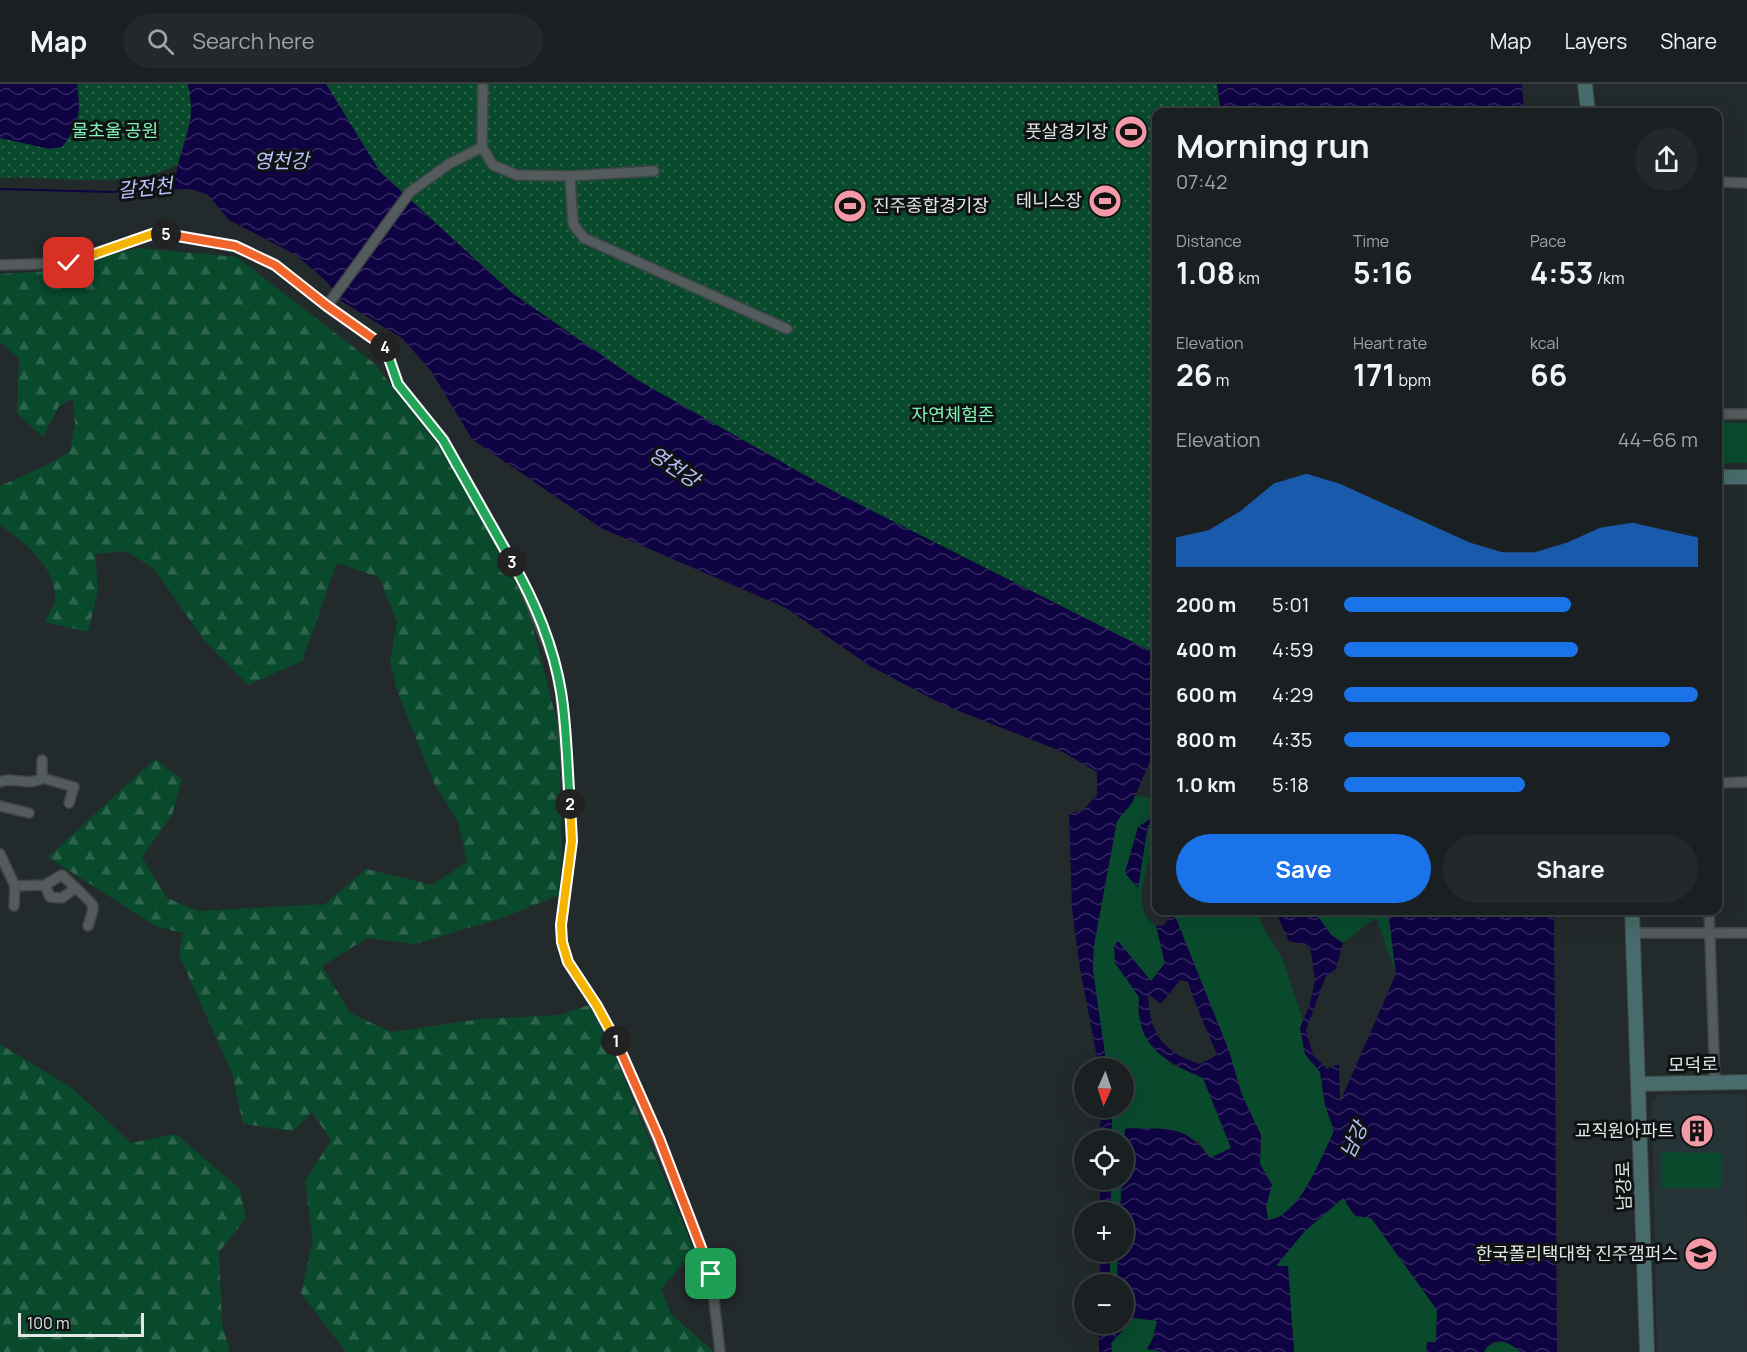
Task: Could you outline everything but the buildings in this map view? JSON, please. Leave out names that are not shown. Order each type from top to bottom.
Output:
[{"type":"street","points":[[483,84],[482,147],[493,165],[517,175],[570,176],[654,171]]},
{"type":"street","points":[[1585,84],[1588,108]]},
{"type":"street","points":[[1593,84],[1595,108]]},
{"type":"street","points":[[327,306],[410,192],[449,164],[482,147]]},
{"type":"street","points":[[570,176],[573,224],[584,238],[787,329]]},
{"type":"street","points":[[1722,182],[1747,183]]},
{"type":"street","points":[[0,265],[69,263],[158,232],[235,246],[275,265],[327,306],[387,348],[398,384],[443,440],[518,572],[554,660],[561,692],[566,737],[572,841],[561,925],[562,942],[568,962],[597,1006],[620,1048],[695,1230],[711,1274],[720,1352]]},
{"type":"street","points":[[1722,414],[1747,414]]},
{"type":"street","points":[[1722,477],[1747,477]]},
{"type":"street","points":[[42,760],[42,778]]},
{"type":"street","points":[[0,782],[12,779],[37,782],[42,778]]},
{"type":"street","points":[[42,778],[74,787],[69,803]]},
{"type":"street","points":[[1722,783],[1747,782]]},
{"type":"street","points":[[0,806],[29,813]]},
{"type":"street","points":[[0,854],[15,886],[14,906]]},
{"type":"street","points":[[15,886],[45,885],[62,875],[74,889],[90,900],[93,906],[88,926]]},
{"type":"street","points":[[45,885],[50,897],[56,898],[62,898],[74,889]]},
{"type":"street","name":"남강로","points":[[1632,915],[1647,1352]]},
{"type":"street","points":[[1709,915],[1716,1083]]},
{"type":"street","points":[[1632,933],[1747,933]]},
{"type":"street","name":"모덕로","points":[[1639,1084],[1747,1082]]},
{"type":"shaded area","name":"한국폴리택대학 진주캠퍼스","points":[[1746,1094],[1747,1352],[1657,1352],[1652,1103],[1658,1095]]},
{"type":"green space","name":"물초울 공원","points":[[0,84],[188,84],[193,109],[178,164],[159,172],[115,180],[0,178]]},
{"type":"green space","name":"자연체험존","points":[[326,84],[1217,84],[1220,108],[1152,108],[1152,652],[831,490],[639,381],[512,293],[380,172]]},
{"type":"green space","points":[[138,248],[237,257],[374,363],[447,457],[527,604],[559,730],[562,852],[559,895],[502,918],[415,944],[367,938],[322,966],[350,1013],[391,1032],[481,1019],[560,1015],[589,1005],[613,1051],[694,1251],[661,1289],[671,1314],[714,1352],[346,1352],[301,1293],[313,1241],[305,1181],[331,1140],[312,1112],[293,1131],[243,1124],[232,1073],[179,955],[183,933],[155,926],[48,857],[155,759],[182,780],[172,815],[142,857],[167,898],[198,911],[325,904],[366,869],[432,885],[467,862],[458,822],[434,783],[397,690],[390,662],[397,622],[379,577],[337,563],[302,661],[248,685],[204,640],[154,569],[126,551],[95,554],[98,590],[88,632],[45,622],[55,600],[51,577],[37,556],[0,525],[0,486],[49,464],[70,451],[75,425],[73,399],[59,406],[43,437],[17,413],[19,359],[0,342],[0,274],[49,271]]},
{"type":"green space","points":[[1722,422],[1747,423],[1747,463],[1722,463]]},
{"type":"green space","points":[[1135,796],[1152,796],[1152,818],[1138,827],[1125,873],[1138,888],[1148,825],[1152,825],[1152,850],[1144,880],[1142,901],[1148,919],[1156,926],[1165,963],[1151,981],[1129,981],[1139,997],[1138,1012],[1170,1064],[1203,1078],[1231,1148],[1210,1158],[1199,1141],[1134,1130],[1112,1130],[1112,1118],[1134,1118],[1134,1058],[1105,1058],[1092,970],[1094,945],[1117,820]]},
{"type":"green space","points":[[1175,915],[1259,915],[1261,923],[1283,960],[1303,1021],[1300,1028],[1305,1054],[1320,1072],[1325,1105],[1334,1131],[1316,1170],[1300,1197],[1279,1216],[1268,1220],[1266,1206],[1272,1185],[1260,1164],[1261,1135],[1242,1095],[1229,1051]]},
{"type":"green space","points":[[1317,915],[1389,915],[1396,974],[1376,918],[1343,943],[1331,935]]},
{"type":"green space","points":[[0,1044],[72,1088],[131,1143],[176,1134],[240,1189],[246,1218],[219,1252],[222,1323],[230,1352],[0,1352]]},
{"type":"green space","points":[[1662,1152],[1722,1153],[1722,1188],[1661,1188]]},
{"type":"green space","points":[[1111,1190],[1121,1190],[1121,1202],[1111,1202]]},
{"type":"green space","points":[[1343,1198],[1371,1218],[1437,1310],[1436,1343],[1428,1342],[1426,1352],[1294,1352],[1288,1267],[1275,1266],[1304,1232]]},
{"type":"green space","points":[[1110,1262],[1118,1262],[1117,1274],[1110,1274]]},
{"type":"green space","points":[[1134,1318],[1157,1321],[1153,1338],[1147,1349],[1162,1352],[1112,1352],[1111,1343],[1119,1334],[1134,1334]]},
{"type":"green space","points":[[1509,1341],[1521,1352],[1484,1352],[1486,1347]]},
{"type":"water","points":[[0,84],[77,84],[78,118],[62,147],[50,149],[0,138]]},
{"type":"water","name":"영천강","points":[[188,84],[326,84],[380,172],[512,293],[639,381],[831,490],[1152,652],[1152,693],[1149,693],[1152,699],[1152,756],[1132,803],[1117,821],[1094,945],[1093,970],[1106,1058],[1097,1058],[1079,963],[1072,908],[1069,813],[1082,811],[1097,795],[1097,772],[1063,752],[946,706],[870,666],[786,608],[601,528],[472,439],[431,371],[402,338],[341,301],[327,282],[296,255],[229,220],[208,195],[191,189],[154,190],[157,180],[176,175],[191,111]]},
{"type":"water","points":[[1217,84],[1522,84],[1524,108],[1220,108]]},
{"type":"water","points":[[1152,818],[1152,825],[1148,825],[1138,888],[1125,873],[1138,827]]},
{"type":"water","name":"남강","points":[[1170,915],[1175,915],[1229,1051],[1242,1095],[1261,1135],[1260,1164],[1272,1185],[1266,1206],[1268,1220],[1279,1216],[1300,1197],[1316,1170],[1334,1131],[1325,1105],[1320,1072],[1305,1054],[1300,1028],[1310,1004],[1315,980],[1310,946],[1289,941],[1277,915],[1317,915],[1331,935],[1343,943],[1336,969],[1326,976],[1306,1030],[1313,1055],[1327,1069],[1339,1064],[1340,1102],[1396,974],[1389,915],[1554,915],[1557,1352],[1521,1352],[1511,1345],[1496,1341],[1484,1352],[1426,1352],[1427,1342],[1436,1342],[1437,1310],[1371,1218],[1355,1216],[1343,1198],[1304,1232],[1276,1266],[1288,1266],[1294,1352],[1162,1352],[1147,1349],[1153,1338],[1157,1321],[1134,1318],[1134,1274],[1117,1274],[1118,1262],[1134,1262],[1134,1202],[1121,1202],[1121,1190],[1134,1190],[1134,1130],[1125,1130],[1125,1128],[1163,1129],[1182,1133],[1201,1146],[1210,1158],[1231,1148],[1203,1078],[1165,1058],[1147,1040],[1139,1014],[1139,997],[1115,963],[1114,946],[1118,941],[1151,981],[1165,963],[1156,926],[1164,925]],"holes":[[[1180,980],[1188,982],[1217,1055],[1200,1064],[1176,1054],[1168,1047],[1155,1030],[1151,1019],[1148,994],[1161,1004]]]},
{"type":"water","points":[[1101,1118],[1112,1118],[1112,1130],[1100,1130]]},
{"type":"water","points":[[1100,1190],[1111,1190],[1111,1202],[1100,1202]]},
{"type":"water","points":[[1100,1262],[1110,1262],[1110,1274],[1100,1274]]},
{"type":"water","points":[[1099,1334],[1119,1334],[1111,1343],[1112,1352],[1099,1352]]},
{"type":"waterway","name":"갈전천","points":[[0,189],[113,192],[156,186]]},
{"type":"place","name":"풋살경기장","points":[[1131,132]]},
{"type":"place","name":"테니스장","points":[[1105,201]]},
{"type":"place","name":"진주종합경기장","points":[[850,206]]},
{"type":"place","name":"교직원아파트","points":[[1697,1131]]},
{"type":"place","name":"한국폴리택대학 진주캠퍼스","points":[[1701,1254]]},
{"type":"route","points":[[69,263],[158,232],[235,246],[275,265],[327,306],[387,348],[398,384],[443,440],[518,572],[554,660],[561,692],[566,737],[572,841],[561,925],[562,942],[568,962],[597,1006],[620,1048],[642,1097],[711,1274]]}]
